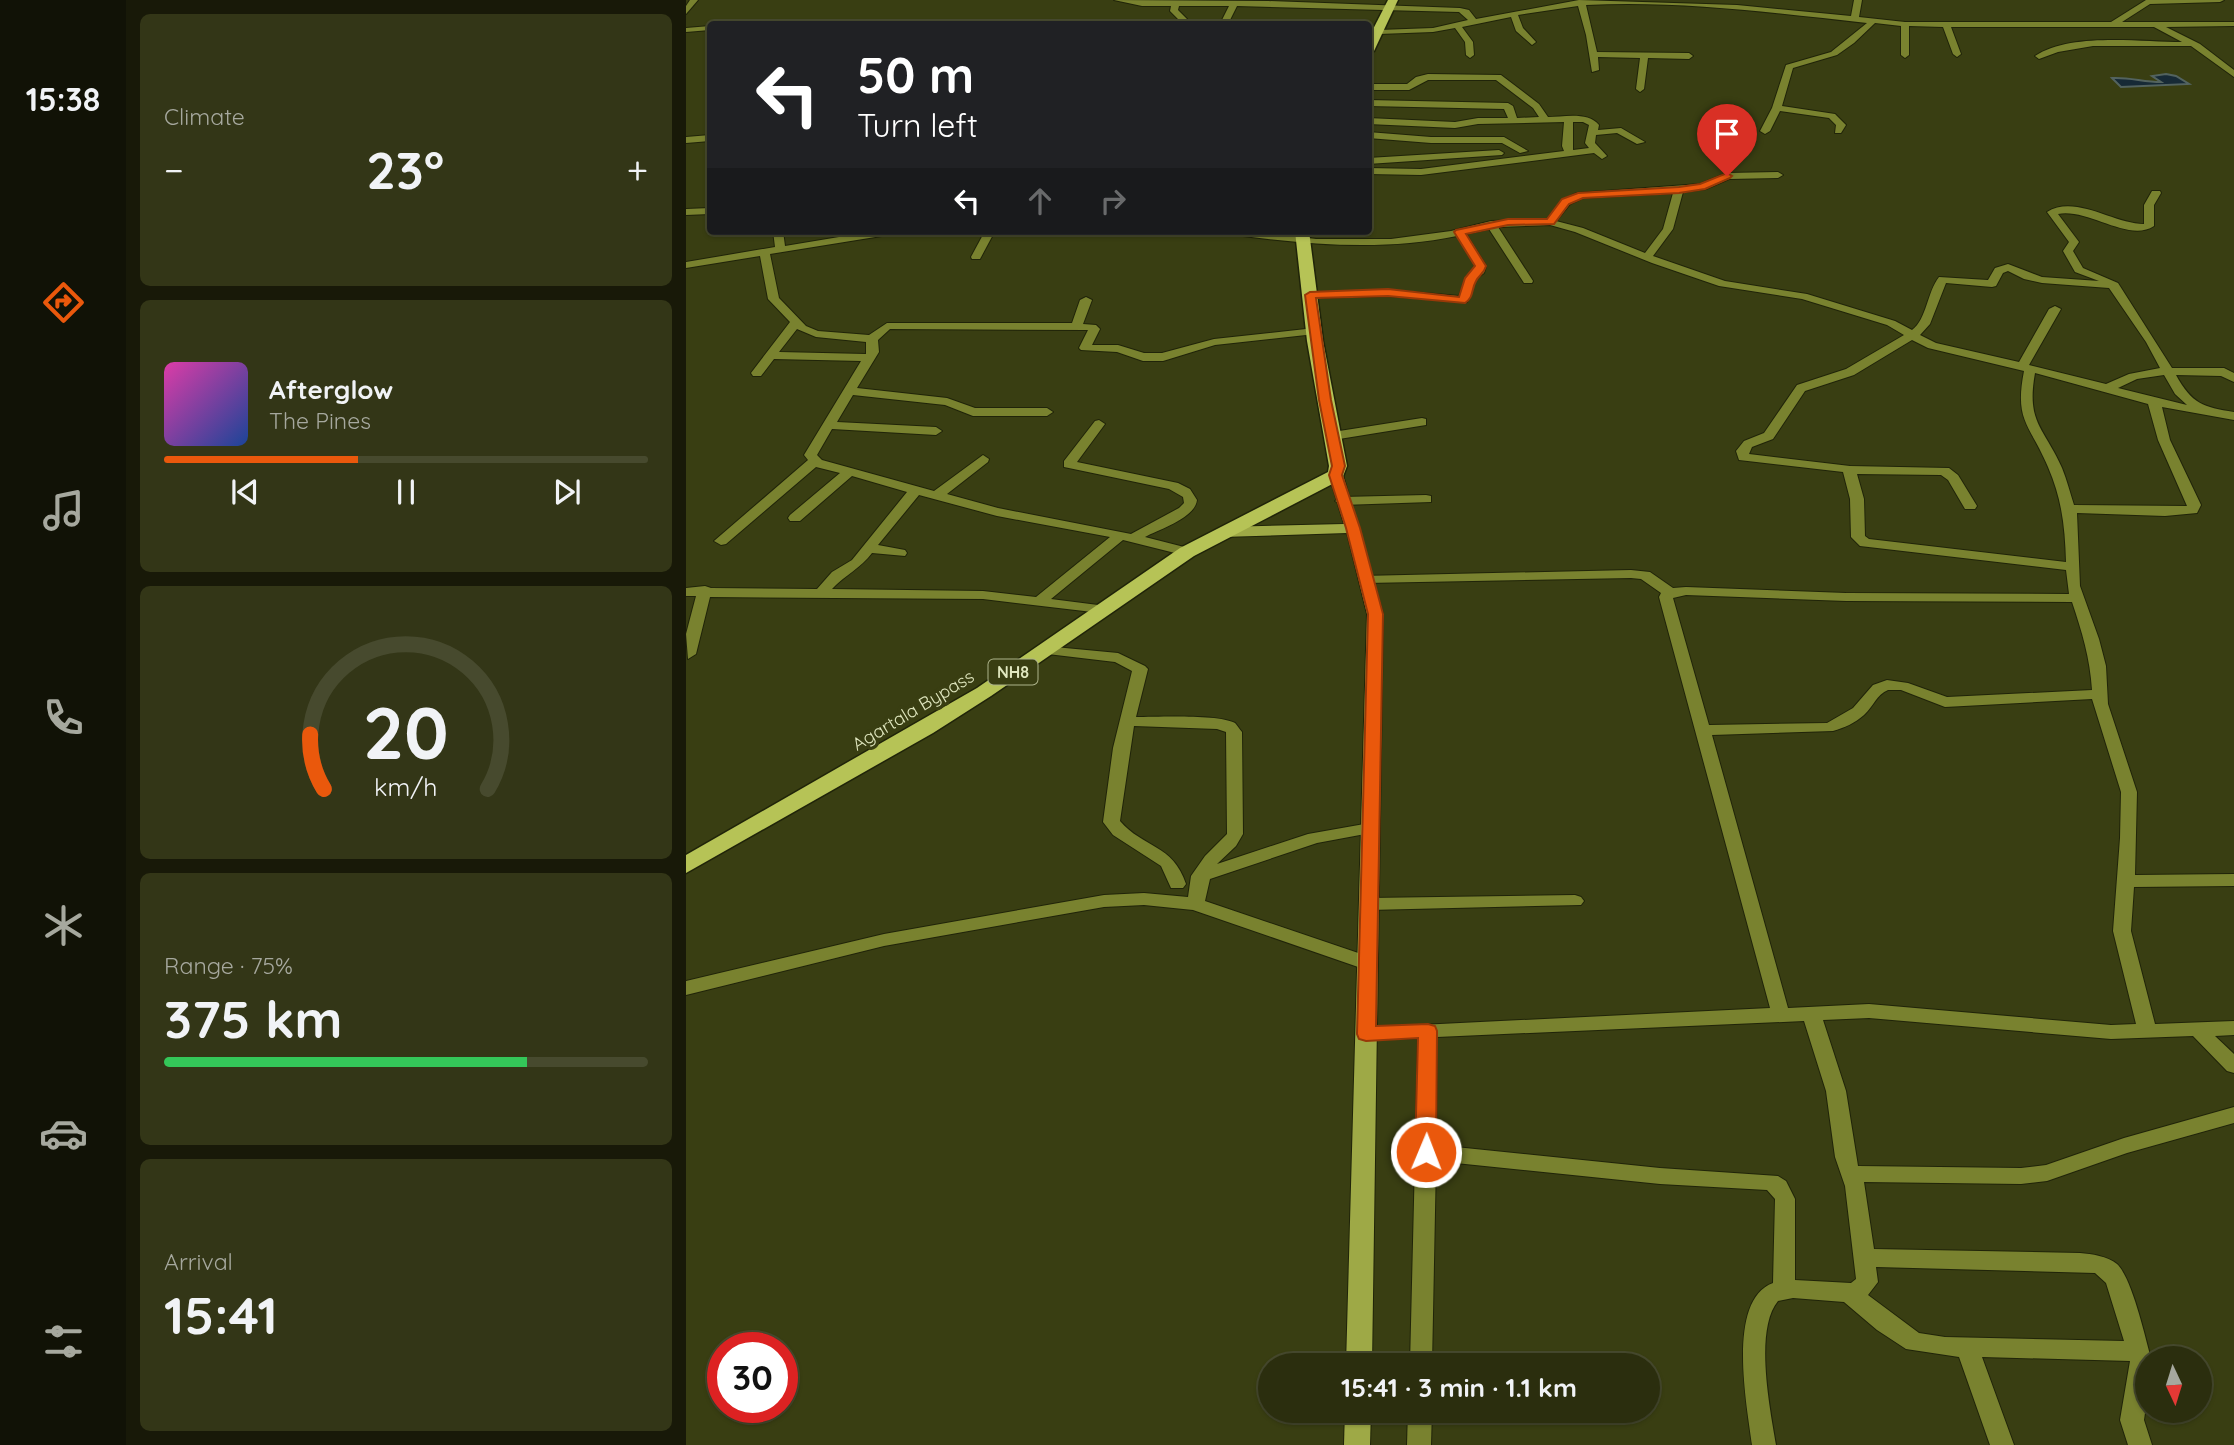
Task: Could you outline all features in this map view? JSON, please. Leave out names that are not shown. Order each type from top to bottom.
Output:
[{"type":"highway","points":[[1372,44],[1391,5]]},
{"type":"highway","points":[[1303,236],[1304,262],[1338,466],[1336,475]]},
{"type":"highway","name":"Agartala Bypass","points":[[686,865],[888,751],[984,692],[1187,552],[1336,475]]},
{"type":"main road","points":[[1336,475],[1375,614],[1359,1353]]},
{"type":"main road","points":[[1222,532],[1353,528]]},
{"type":"main road","points":[[1357,1445],[1358,1423]]},
{"type":"street","points":[[686,12],[694,0]]},
{"type":"street","points":[[1118,0],[1176,4],[1207,2],[1391,5],[1464,10],[1474,22]]},
{"type":"street","points":[[1854,19],[1858,0]]},
{"type":"street","points":[[2111,26],[2148,2],[2220,0]]},
{"type":"street","points":[[1379,32],[1422,32],[1581,2],[1626,1],[1757,4],[1871,22],[1905,24],[2219,27]]},
{"type":"street","points":[[1581,2],[1587,17],[1595,70]]},
{"type":"street","points":[[2186,2],[2219,27],[2234,33]]},
{"type":"street","points":[[1129,21],[1132,3]]},
{"type":"street","points":[[1225,21],[1234,3]]},
{"type":"street","points":[[1176,4],[1174,11],[1183,21]]},
{"type":"street","points":[[1514,14],[1519,29],[1532,42]]},
{"type":"street","points":[[1765,131],[1777,108],[1789,67],[1801,61],[1829,56],[1853,41],[1871,22]]},
{"type":"street","points":[[1905,24],[1905,55]]},
{"type":"street","points":[[2175,37],[2234,24]]},
{"type":"street","points":[[1457,25],[1471,46],[1470,55]]},
{"type":"street","points":[[1946,25],[1957,54]]},
{"type":"street","points":[[2155,25],[2192,44],[2234,74]]},
{"type":"street","points":[[686,30],[707,28]]},
{"type":"street","points":[[686,30],[690,34],[686,40]]},
{"type":"street","points":[[2039,56],[2071,47],[2192,44]]},
{"type":"street","points":[[1594,54],[1689,56]]},
{"type":"street","points":[[1640,89],[1644,56]]},
{"type":"street","points":[[1372,87],[1409,87],[1419,79],[1428,77],[1498,77],[1536,106],[1545,120]]},
{"type":"street","points":[[1372,103],[1508,106],[1513,120]]},
{"type":"street","points":[[1777,108],[1832,116],[1841,125],[1838,131]]},
{"type":"street","points":[[1569,119],[1569,149]]},
{"type":"street","points":[[1372,121],[1455,125],[1478,121],[1591,121],[1595,146]]},
{"type":"street","points":[[1372,172],[1421,172],[1595,146],[1618,130],[1640,142]]},
{"type":"street","points":[[1372,135],[1431,140],[1504,140],[1522,151]]},
{"type":"street","points":[[686,140],[707,138]]},
{"type":"street","points":[[1372,161],[1569,149]]},
{"type":"street","points":[[1550,222],[1566,202],[1581,195],[1679,190],[1702,187],[1727,176],[1778,175]]},
{"type":"street","points":[[1647,257],[1668,229],[1679,190]]},
{"type":"street","points":[[2156,192],[2149,205],[2148,226],[2145,228],[2115,225],[2085,213],[2059,210],[2052,212],[2074,242],[2068,251],[2078,270],[2114,285],[2184,397],[2200,411]]},
{"type":"street","points":[[686,212],[707,211]]},
{"type":"street","points":[[1303,236],[1391,242],[1460,232],[1491,224],[1550,222],[1592,234],[1647,257],[1730,286],[1818,300],[1891,323],[1932,346],[2154,402],[2234,416]]},
{"type":"street","points":[[1491,224],[1528,281]]},
{"type":"street","points":[[1310,295],[1388,293],[1463,300],[1471,278],[1480,271],[1481,266],[1460,232]]},
{"type":"street","points":[[778,235],[780,249]]},
{"type":"street","points":[[686,265],[869,235]]},
{"type":"street","points":[[976,257],[988,235]]},
{"type":"street","points":[[764,251],[774,299],[806,331],[816,334],[872,339],[887,326],[1094,328],[1085,348],[1126,350],[1152,358],[1224,340],[1315,331]]},
{"type":"street","points":[[1970,506],[1953,478],[1944,471],[1849,470],[1755,459],[1744,457],[1742,452],[1748,444],[1769,436],[1801,388],[1850,372],[1920,330],[1927,320],[1938,285],[1943,279],[1992,284],[1997,271],[2010,268],[2033,279],[2114,285]]},
{"type":"street","points":[[1076,327],[1086,300]]},
{"type":"street","points":[[2055,309],[2026,368],[2025,396],[2027,411],[2055,467],[2072,520],[2073,586],[2092,639],[2098,666],[2100,704],[2129,792],[2122,931],[2147,1031]]},
{"type":"street","points":[[757,373],[796,322]]},
{"type":"street","points":[[872,339],[873,352],[810,455],[815,461],[848,473],[997,512],[1127,537],[1187,552]]},
{"type":"street","points":[[770,355],[869,358]]},
{"type":"street","points":[[2107,389],[2131,375],[2224,372],[2234,378]]},
{"type":"street","points":[[849,391],[947,402],[973,412],[1047,412]]},
{"type":"street","points":[[2068,509],[2192,510],[2194,505],[2164,440],[2154,402]]},
{"type":"street","points":[[1333,436],[1422,422]]},
{"type":"street","points":[[1041,600],[1127,537],[1184,511],[1191,504],[1191,496],[1173,486],[1069,464],[1099,424]]},
{"type":"street","points":[[828,425],[936,431]]},
{"type":"street","points":[[936,496],[984,459]]},
{"type":"street","points":[[721,541],[815,461]]},
{"type":"street","points":[[1849,470],[1857,499],[1858,537],[1865,543],[2072,567]]},
{"type":"street","points":[[795,518],[848,473]]},
{"type":"street","points":[[821,593],[836,575],[852,567],[915,491]]},
{"type":"street","points":[[1342,500],[1426,499]]},
{"type":"street","points":[[868,548],[900,553]]},
{"type":"street","points":[[1366,579],[1631,574],[1645,575],[1670,593]]},
{"type":"street","points":[[686,592],[705,590],[983,595],[1101,609]]},
{"type":"street","points":[[688,654],[705,590]]},
{"type":"street","points":[[1781,1015],[1666,597],[1670,593],[1686,591],[1846,597],[2077,598]]},
{"type":"street","points":[[1044,650],[1118,659],[1140,669],[1128,721],[1111,822],[1116,829],[1157,853],[1175,869],[1177,884]]},
{"type":"street","points":[[1702,730],[1827,728],[1838,725],[1859,711],[1878,688],[1887,685],[1903,686],[1945,702],[2099,694]]},
{"type":"street","points":[[1128,721],[1217,724],[1230,727],[1234,732],[1235,834],[1231,845],[1210,861],[1195,904]]},
{"type":"street","points":[[1155,900],[1177,884],[1203,875],[1314,838],[1370,828]]},
{"type":"street","points":[[2126,881],[2234,880]]},
{"type":"street","points":[[686,988],[884,940],[1104,901],[1155,900],[1195,904],[1367,964]]},
{"type":"street","points":[[1369,904],[1575,901]]},
{"type":"street","points":[[1366,1034],[1869,1011],[2098,1031],[2234,1028]]},
{"type":"street","points":[[1765,1445],[1754,1346],[1760,1307],[1767,1294],[1784,1290],[1849,1293],[1861,1290],[1867,1282],[1860,1217],[1844,1157],[1836,1091],[1811,1013]]},
{"type":"street","points":[[2197,1029],[2234,1066]]},
{"type":"street","points":[[1421,1353],[1428,1031]]},
{"type":"street","points":[[1850,1174],[2021,1176],[2047,1173],[2124,1146],[2234,1115]]},
{"type":"street","points":[[1426,1152],[1660,1176],[1771,1182],[1779,1187],[1785,1199],[1784,1290]]},
{"type":"street","points":[[1864,1258],[2101,1264],[2109,1268],[2116,1279],[2136,1346]]},
{"type":"street","points":[[1849,1293],[1885,1324],[1914,1342],[1967,1348],[2135,1351]]},
{"type":"street","points":[[1967,1348],[2002,1445]]},
{"type":"street","points":[[2135,1396],[2132,1420],[2140,1445]]},
{"type":"street","points":[[1419,1445],[1420,1423]]},
{"type":"water","points":[[2152,76],[2176,76],[2189,84],[2121,87],[2112,78],[2161,82]]},
{"type":"route","points":[[1426,1152],[1428,1031],[1366,1034],[1375,614],[1336,475],[1338,466],[1315,341],[1310,295],[1388,293],[1461,301],[1466,298],[1471,278],[1480,271],[1481,266],[1460,232],[1508,222],[1550,222],[1570,198],[1581,195],[1679,190],[1702,187],[1727,176]]}]
